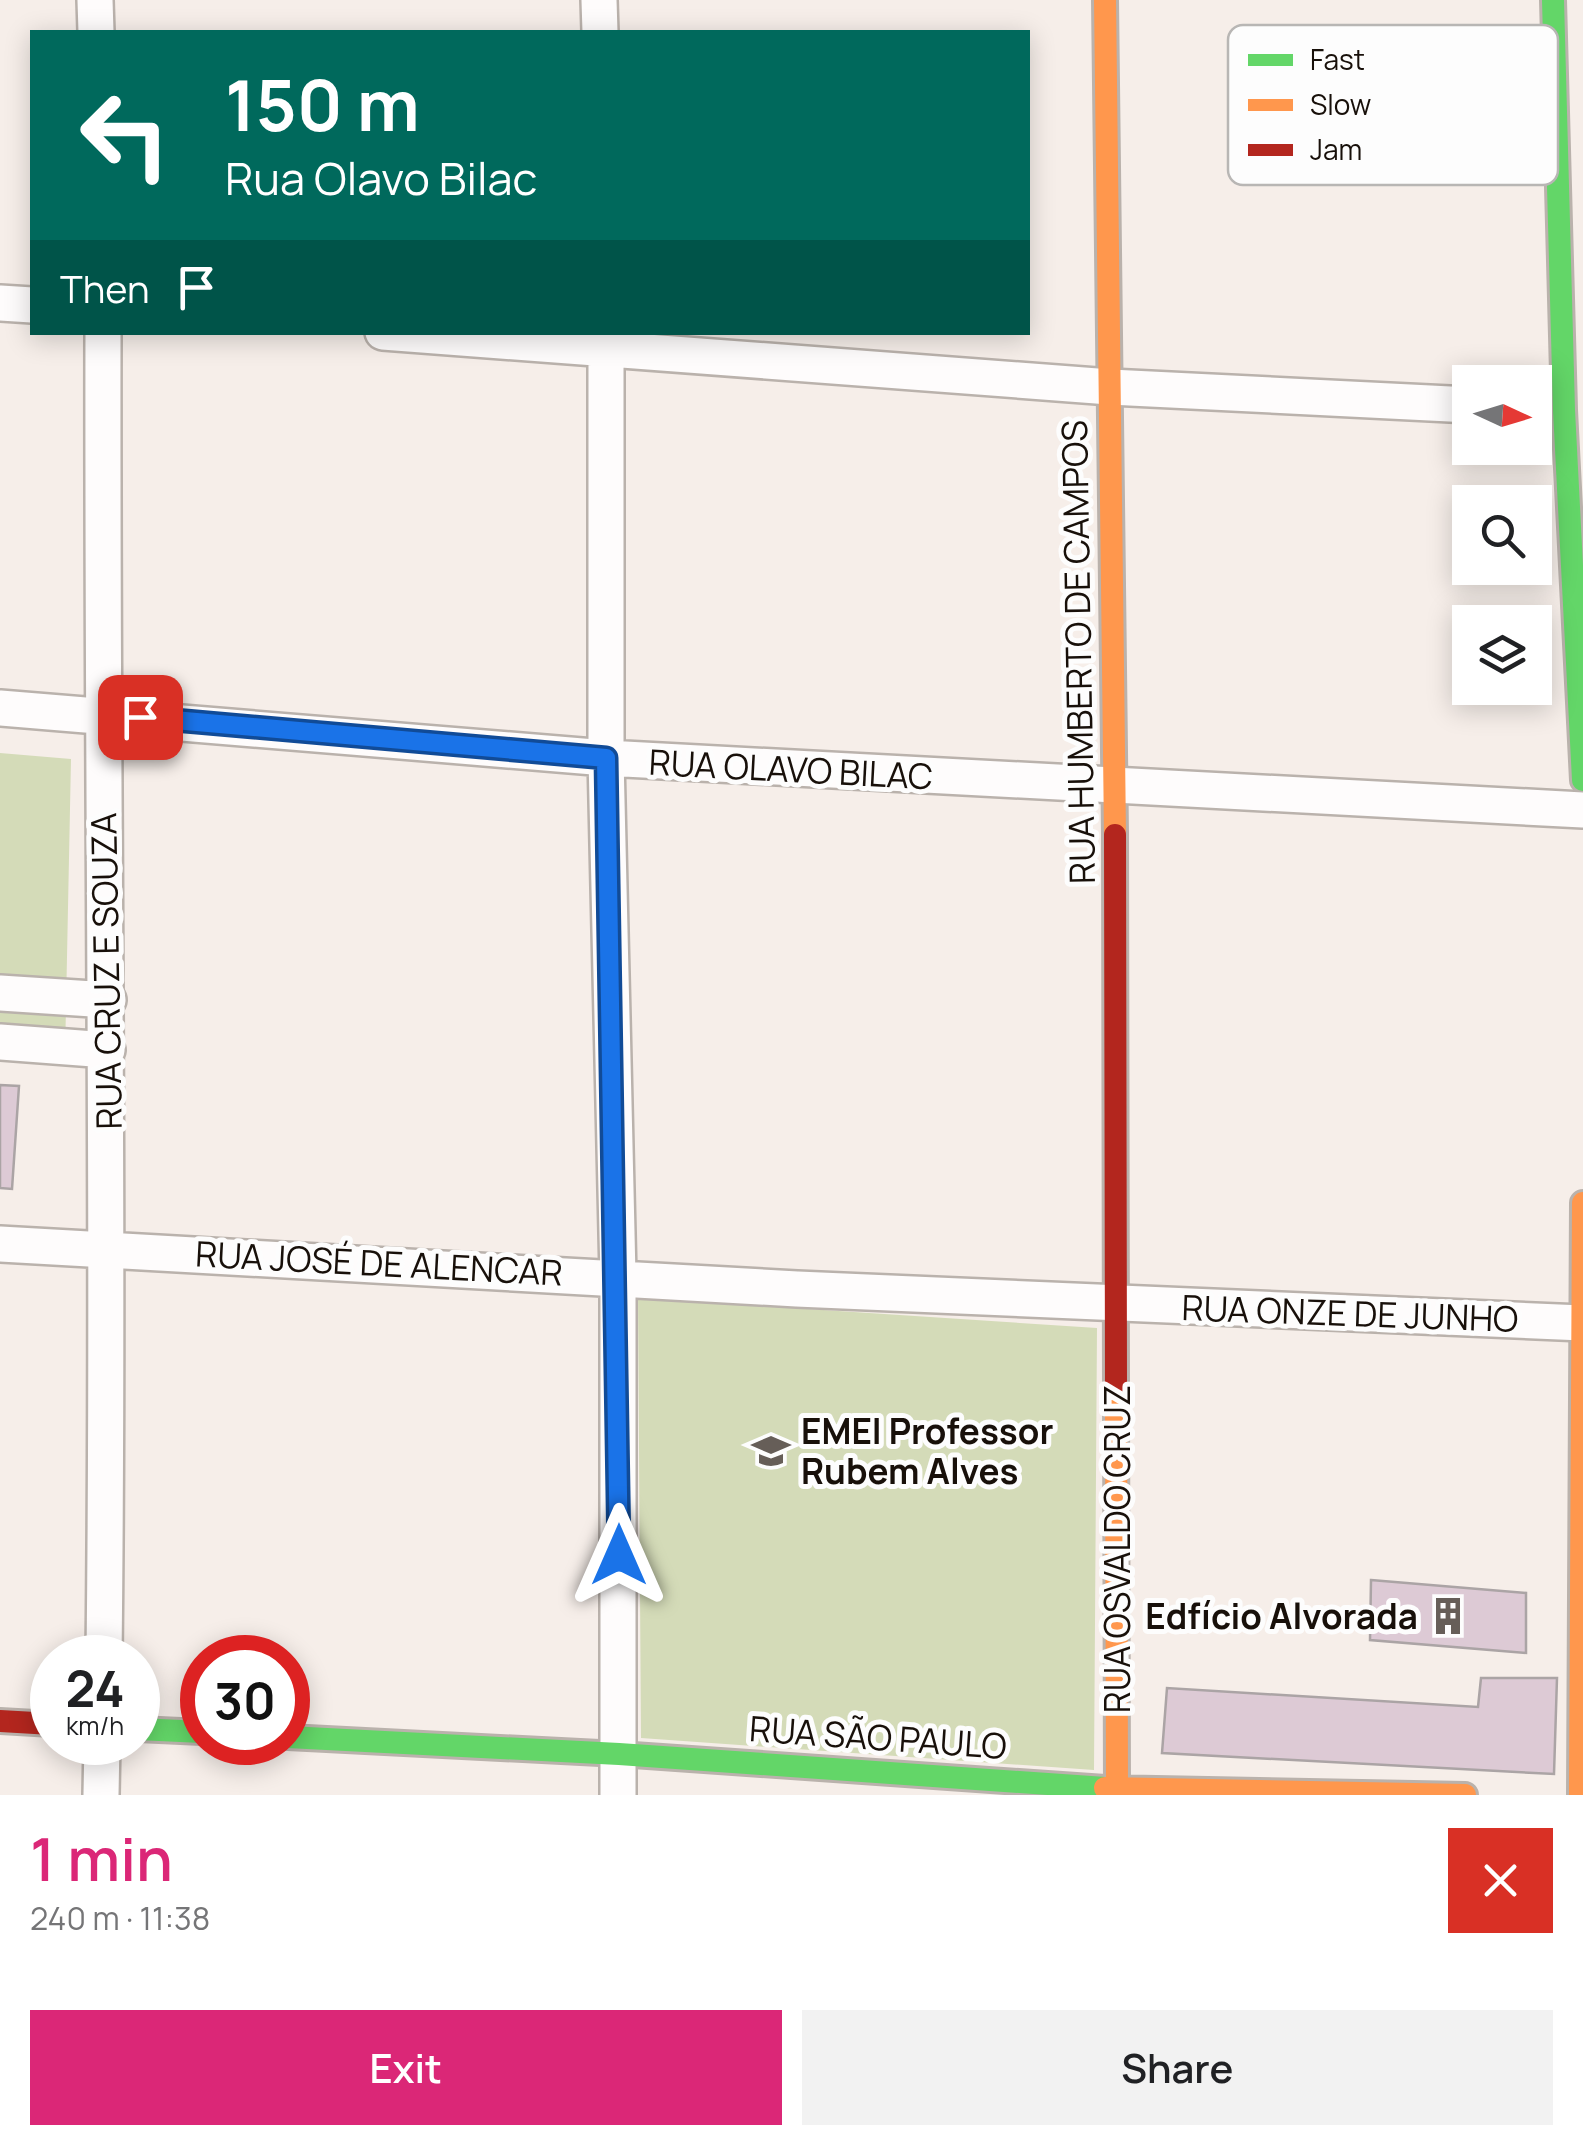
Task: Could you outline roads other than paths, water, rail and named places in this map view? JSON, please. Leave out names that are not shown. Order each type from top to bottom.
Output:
[{"type":"main road","name":"RUA HUMBERTO DE CAMPOS","points":[[1104,0],[1118,1304]]},
{"type":"main road","points":[[1553,0],[1553,25]]},
{"type":"main road","points":[[1556,200],[1583,178]]},
{"type":"main road","points":[[1556,185],[1561,410],[1583,780]]},
{"type":"main road","points":[[1580,1795],[1583,1203]]},
{"type":"main road","name":"RUA OSVALDO CRUZ","points":[[1117,1792],[1118,1304]]},
{"type":"main road","points":[[0,1721],[30,1723]]},
{"type":"main road","name":"RUA SÃO PAULO","points":[[310,1738],[620,1754],[1117,1792],[1465,1795]]},
{"type":"street","points":[[95,0],[96,30]]},
{"type":"street","points":[[599,0],[600,30]]},
{"type":"street","points":[[0,303],[30,304]]},
{"type":"street","name":"RUA CRUZ E SOUZA","points":[[103,335],[102,714],[109,1248],[104,1635]]},
{"type":"street","points":[[450,335],[606,342],[1110,387],[1452,405]]},
{"type":"street","points":[[606,342],[606,758],[618,1276],[618,1795]]},
{"type":"street","name":"RUA OLAVO BILAC","points":[[0,708],[606,758],[1583,810]]},
{"type":"street","points":[[0,993],[108,1000]]},
{"type":"street","points":[[0,1042],[107,1050]]},
{"type":"street","name":"RUA JOSÉ DE ALENCAR","points":[[0,1244],[1118,1304]]},
{"type":"street","name":"RUA ONZE DE JUNHO","points":[[1118,1304],[1583,1323]]},
{"type":"street","points":[[101,1795],[102,1765]]},
{"type":"place","name":"EMEI Professor Rubem Alves","points":[[771,1451]]},
{"type":"place","name":"Edfício Alvorada","points":[[1448,1616]]}]
